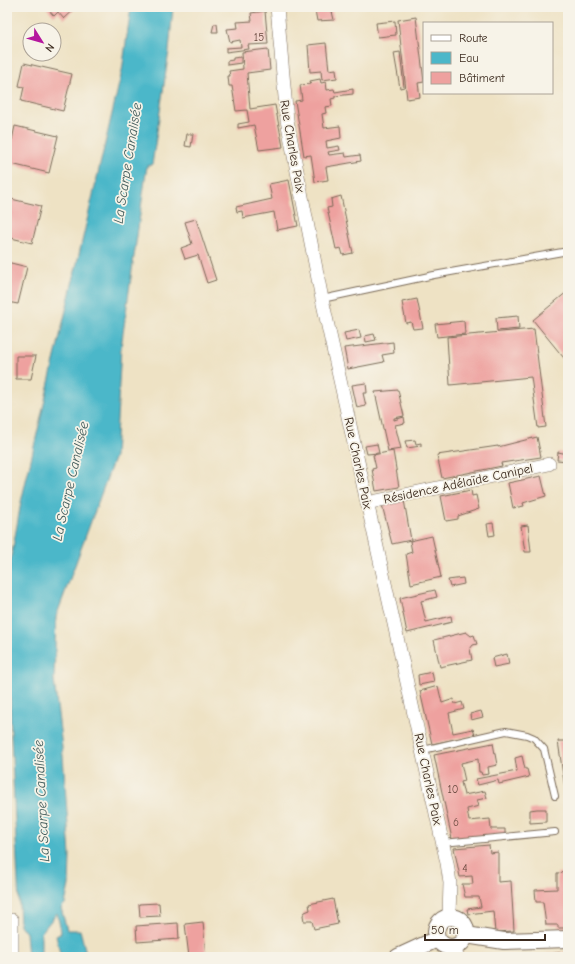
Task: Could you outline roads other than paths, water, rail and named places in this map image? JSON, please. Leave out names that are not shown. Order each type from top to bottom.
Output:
[{"type":"street","name":"Rue Charles Paix","points":[[277,7],[287,120],[322,299],[443,843],[449,874],[449,917]]},
{"type":"street","name":"Résidence Adélaïde Canipel","points":[[367,503],[549,464]]},
{"type":"street","points":[[449,917],[461,920],[466,927],[466,935],[456,952],[443,946],[437,939],[436,931],[438,923],[449,917]]},
{"type":"street","points":[[12,920],[12,957]]},
{"type":"street","points":[[466,935],[504,941],[568,939]]},
{"type":"street","points":[[398,957],[437,939]]},
{"type":"lane","points":[[322,299],[434,275],[568,252]]},
{"type":"lane","points":[[423,750],[506,732],[527,735],[534,738],[544,749],[555,796]]},
{"type":"lane","points":[[443,843],[556,832]]},
{"type":"water","name":"La Scarpe Canalisée","points":[[131,7],[173,7],[169,51],[152,165],[147,166],[121,347],[115,456],[56,617],[54,680],[63,756],[70,855],[69,885],[65,904],[61,908],[67,930],[80,930],[87,957],[61,957],[56,936],[60,934],[61,931],[57,913],[41,933],[41,957],[28,957],[26,933],[20,925],[11,737],[7,582],[21,502],[122,71]]}]
